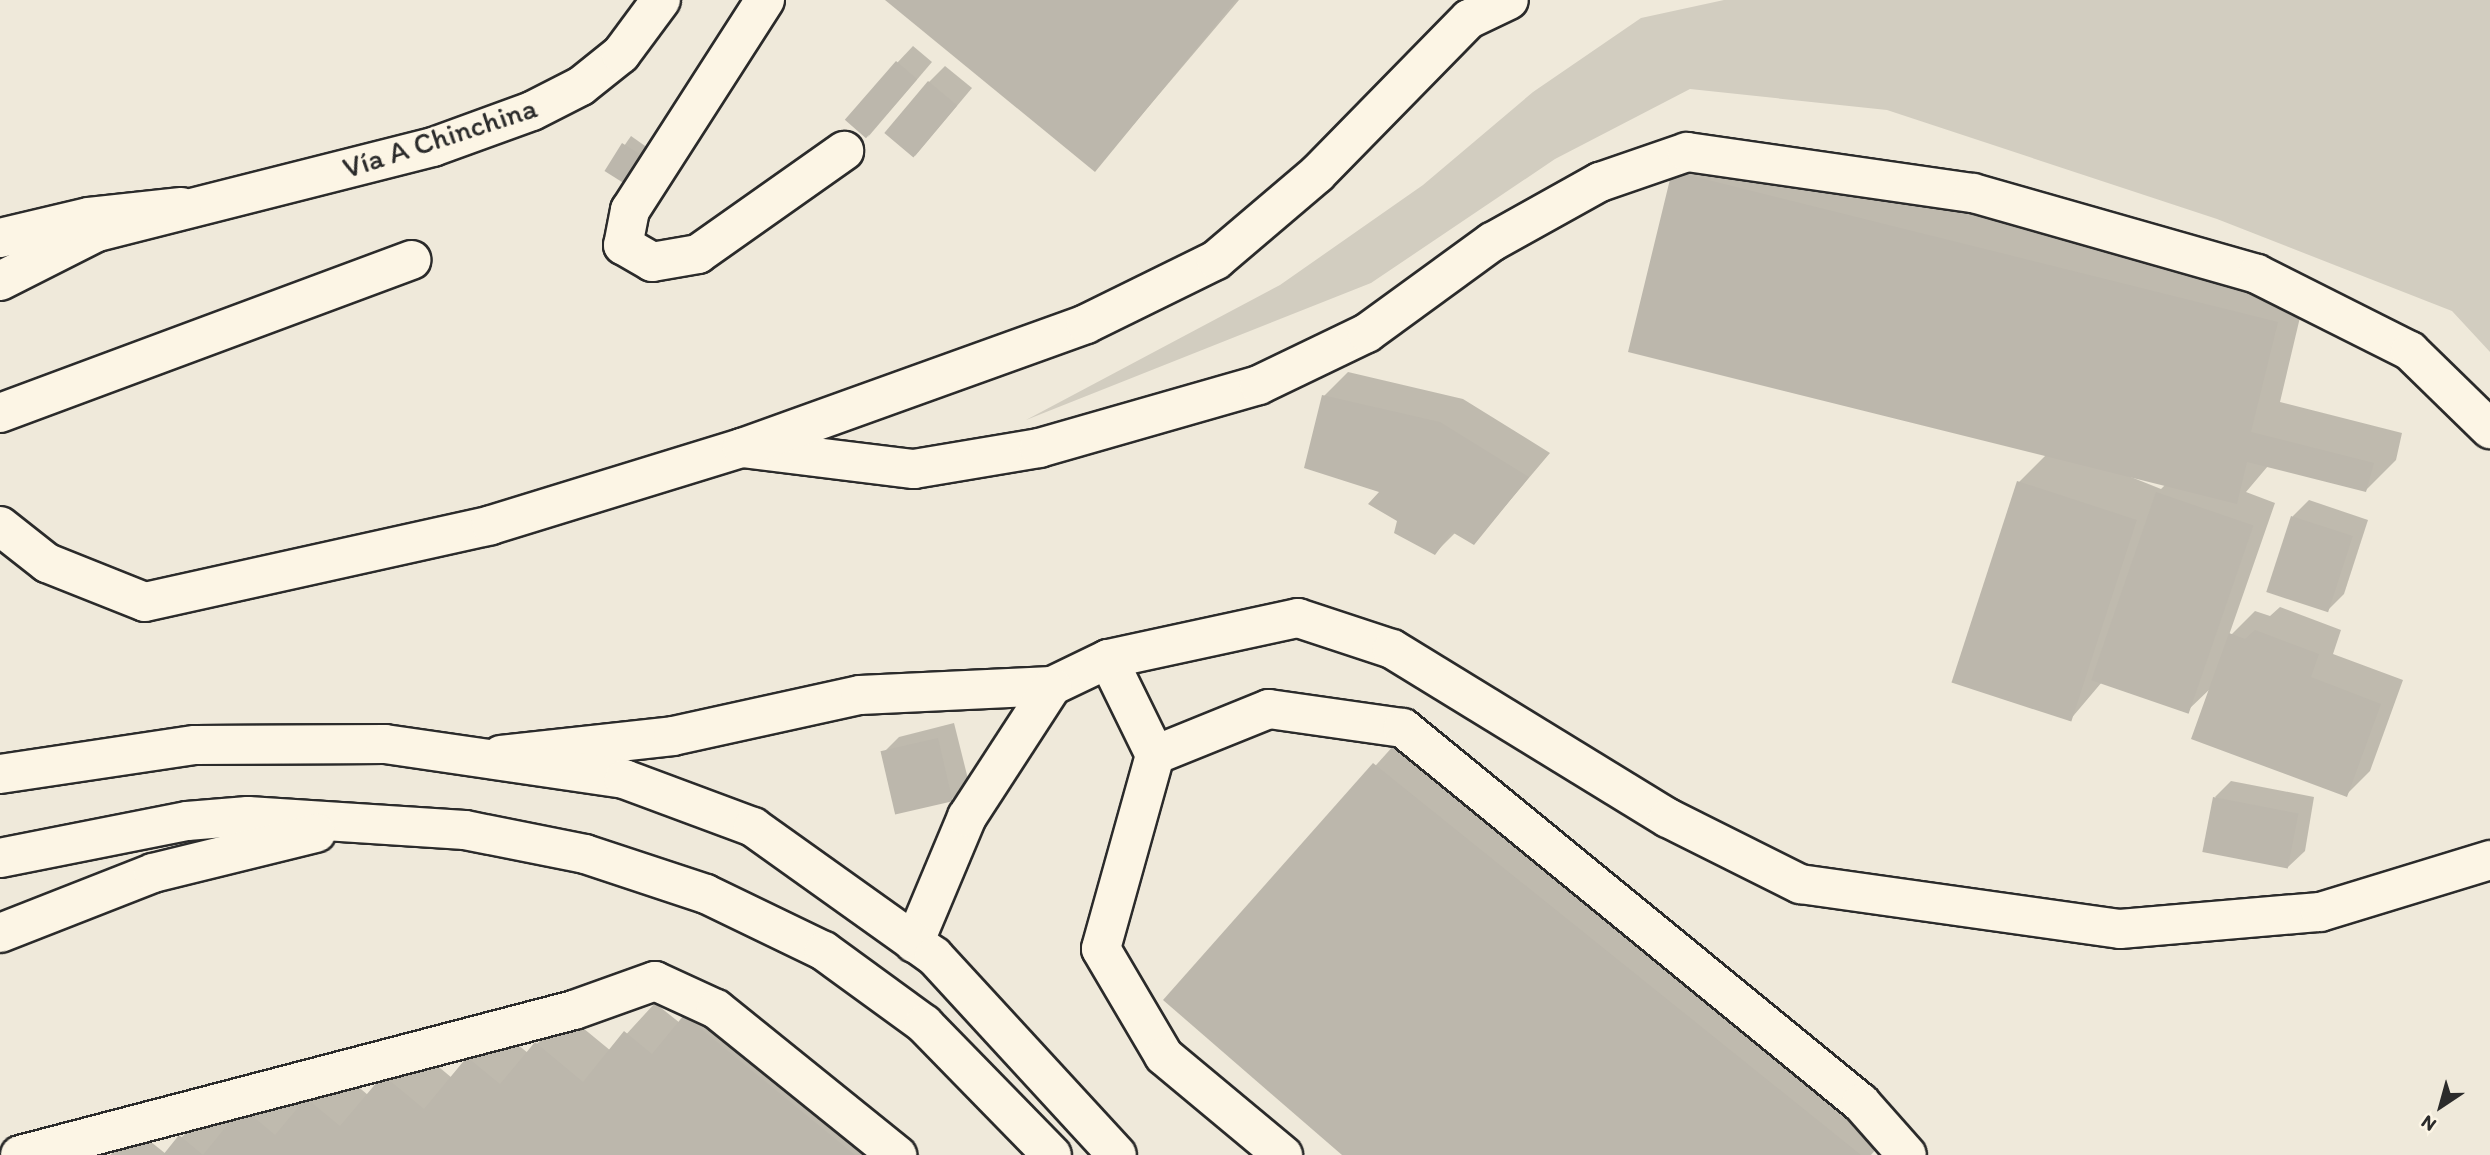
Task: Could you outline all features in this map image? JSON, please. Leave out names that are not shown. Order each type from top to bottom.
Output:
[{"type":"main road","name":"Vía A Chinchina","points":[[181,207],[433,147],[533,111],[581,86],[621,54],[661,0]]},
{"type":"main road","points":[[765,0],[629,210],[624,245],[652,262],[698,254],[844,151]]},
{"type":"main road","points":[[0,526],[47,563],[145,602],[491,525],[742,448],[1086,324],[1216,260],[1317,174],[1469,19],[1509,0]]},
{"type":"main road","points":[[742,448],[914,469],[1039,448],[1258,385],[1367,333],[1492,242],[1600,182],[1687,152],[1973,192],[2257,274],[2410,351],[2490,429]]},
{"type":"main road","points":[[0,238],[89,217],[181,207]]},
{"type":"main road","points":[[0,281],[97,232],[181,207]]},
{"type":"main road","points":[[0,414],[412,260]]},
{"type":"main road","points":[[492,756],[673,736],[860,695],[1052,686],[1108,659],[1298,618],[1392,649],[1668,818],[1800,884],[2120,929],[2320,912],[2490,860]]},
{"type":"main road","points":[[1108,659],[1155,755],[1101,949],[1164,1056],[1283,1155]]},
{"type":"main road","points":[[914,943],[967,817],[1052,686]]},
{"type":"main road","points":[[1155,755],[1269,709],[1403,729],[1861,1102],[1907,1155]]},
{"type":"main road","points":[[0,774],[195,745],[385,744],[492,756],[624,779],[753,827],[914,943],[979,1001],[1117,1155]]},
{"type":"main road","points":[[0,858],[187,821],[248,816],[373,821],[465,830],[585,854],[769,922],[824,951],[924,1024],[1052,1155]]},
{"type":"main road","points":[[0,933],[153,873],[373,821]]},
{"type":"main road","points":[[20,1155],[574,1010],[655,981],[716,1009],[897,1155]]},
{"type":"shaded area","points":[[1724,0],[2490,0],[2490,352],[2452,311],[2217,219],[1887,110],[1690,89],[1555,159],[1371,283],[1026,420],[1280,285],[1423,185],[1533,92],[1641,18]]},
{"type":"building","points":[[885,0],[1236,0],[1095,172]]},
{"type":"building","points":[[896,61],[917,79],[866,138],[845,120]]},
{"type":"building","points":[[928,81],[957,105],[913,158],[884,133]]},
{"type":"building","points":[[622,143],[641,155],[623,183],[605,171]]},
{"type":"building","points":[[1672,171],[2278,322],[2251,432],[2374,463],[2366,492],[2247,462],[2237,504],[1628,352]]},
{"type":"building","points":[[1322,395],[1440,422],[1529,477],[1474,545],[1452,532],[1435,555],[1394,533],[1397,521],[1368,504],[1379,492],[1304,468]]},
{"type":"building","points":[[2017,481],[2137,520],[2071,722],[1951,683]]},
{"type":"building","points":[[2156,492],[2253,526],[2189,714],[2091,680]]},
{"type":"building","points":[[2291,516],[2353,536],[2328,612],[2266,592]]},
{"type":"building","points":[[2255,630],[2319,654],[2311,677],[2381,704],[2347,797],[2191,739],[2229,633],[2245,639]]},
{"type":"building","points":[[938,738],[953,801],[895,815],[881,751]]},
{"type":"building","points":[[1373,763],[1861,1155],[1342,1155],[1163,1000]]},
{"type":"building","points":[[2213,797],[2298,814],[2288,869],[2202,852]]},
{"type":"building","points":[[684,1015],[855,1155],[203,1155],[242,1107],[275,1135],[306,1098],[340,1126],[383,1075],[424,1109],[467,1057],[500,1084],[535,1042],[583,1082],[624,1031],[652,1054]]},
{"type":"building","points":[[179,1135],[203,1155],[163,1155]]}]
